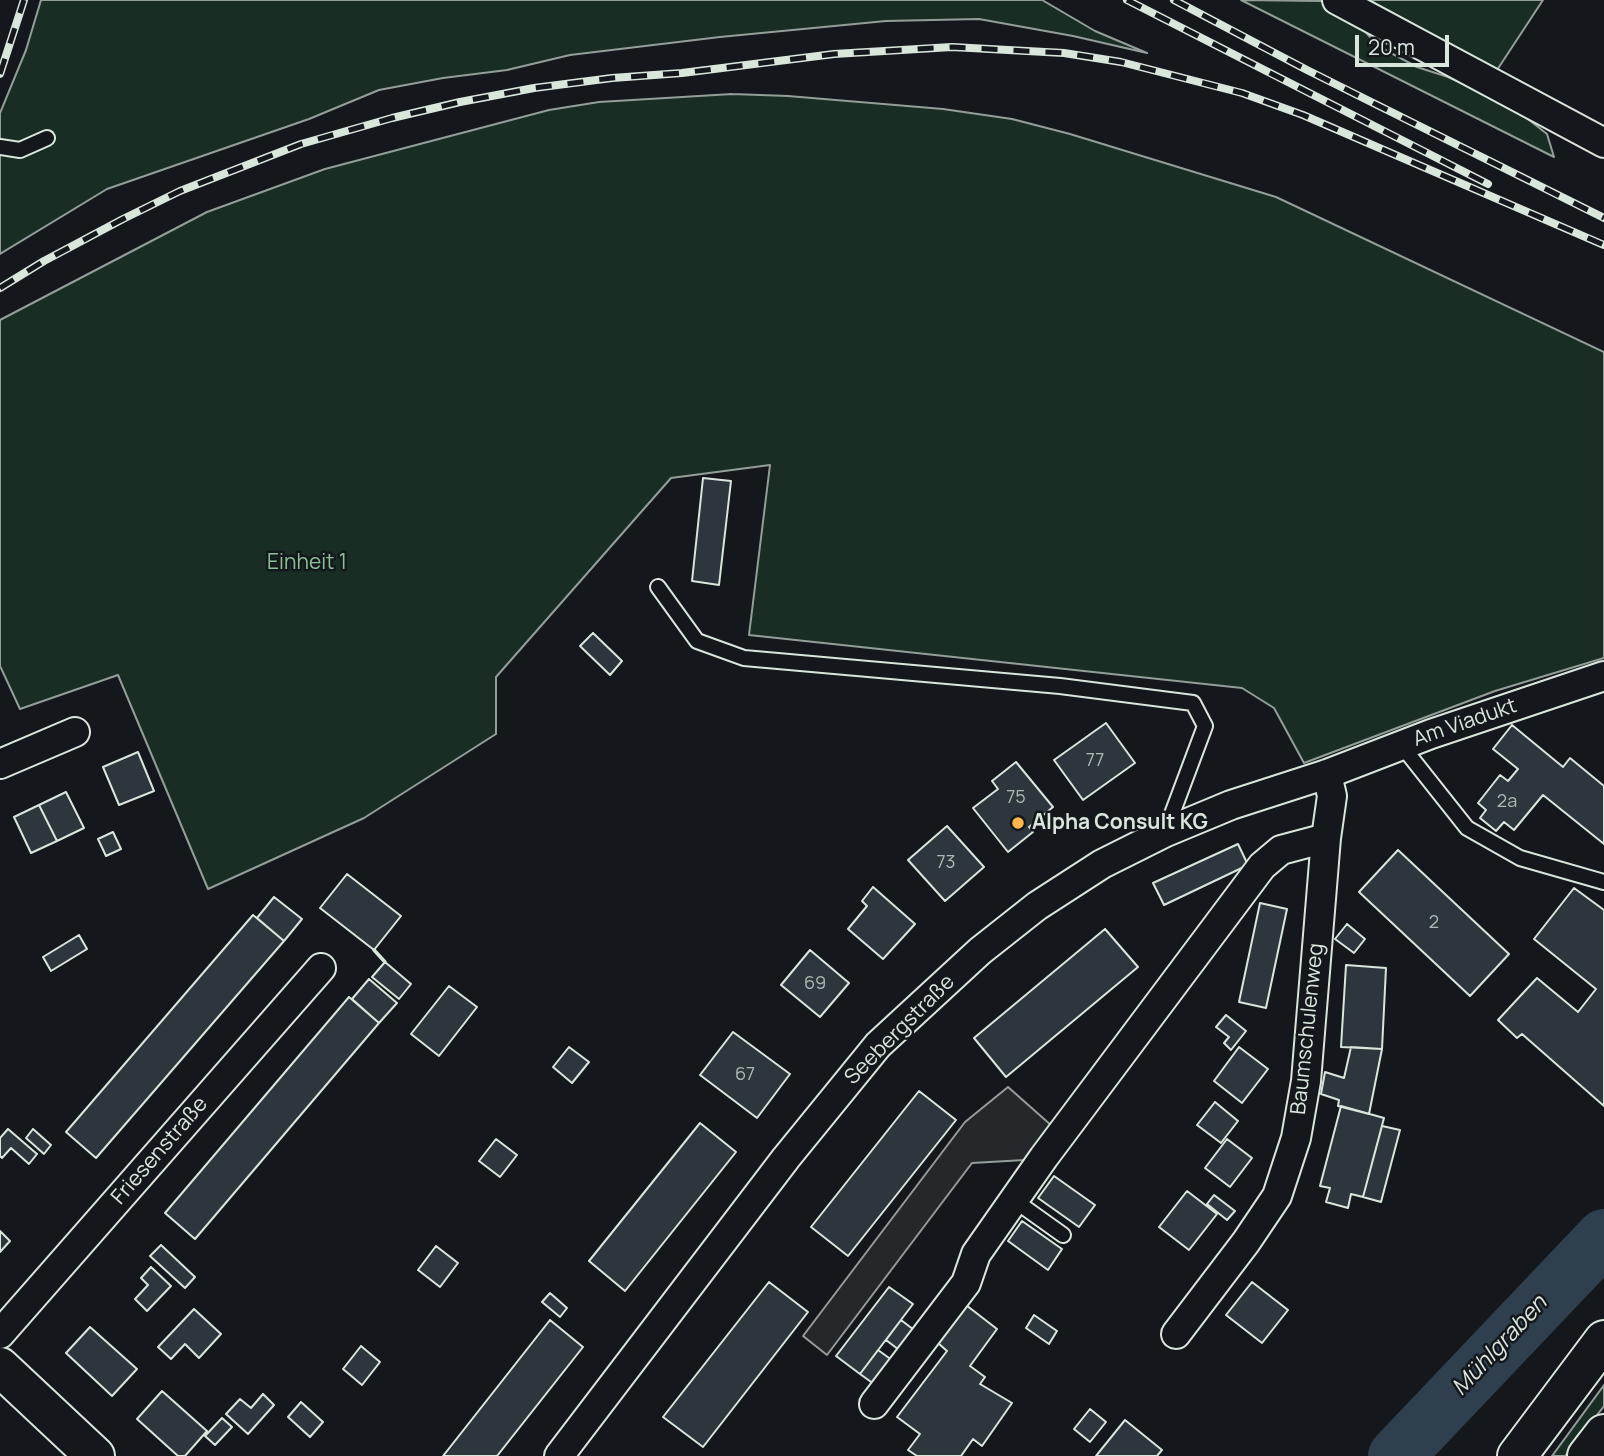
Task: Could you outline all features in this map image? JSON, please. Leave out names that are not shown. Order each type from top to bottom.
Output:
[{"type":"main road","points":[[1517,1456],[1604,1340]]},
{"type":"main road","points":[[3,1376],[94,1456]]},
{"type":"main road","points":[[1587,1456],[1604,1434]]},
{"type":"street","points":[[1337,0],[1604,143]]},
{"type":"street","name":"Am Viadukt","points":[[1327,774],[1604,676]]},
{"type":"street","points":[[0,764],[75,732]]},
{"type":"street","name":"Seebergstraße","points":[[559,1456],[786,1158],[878,1045],[980,951],[1038,906],[1102,863],[1231,805],[1327,774]]},
{"type":"street","name":"Baumschulenweg","points":[[1176,1334],[1246,1242],[1277,1196],[1296,1138],[1306,1081],[1326,838],[1332,796],[1327,774]]},
{"type":"street","points":[[874,1404],[966,1283],[976,1254],[1014,1200],[1262,866],[1281,850],[1326,838]]},
{"type":"street","name":"Friesenstraße","points":[[0,1334],[321,968]]},
{"type":"lane","points":[[0,148],[20,150],[47,138]]},
{"type":"lane","points":[[658,587],[697,641],[744,658],[1060,687],[1193,703],[1205,726],[1166,832]]},
{"type":"lane","points":[[1402,746],[1467,828],[1520,858],[1604,883]]},
{"type":"lane","points":[[1014,1200],[1063,1235]]},
{"type":"green space","points":[[41,0],[1042,0],[1095,31],[1147,53],[979,19],[886,21],[570,55],[507,70],[379,90],[309,119],[107,189],[0,254],[0,113],[26,50]]},
{"type":"green space","points":[[1241,0],[1321,1],[1355,20],[1378,46],[1417,67],[1448,77],[1510,105],[1547,134],[1554,157]]},
{"type":"green space","points":[[1369,0],[1543,0],[1497,70]]},
{"type":"green space","name":"Einheit 1","points":[[732,94],[943,109],[1012,119],[1070,134],[1276,197],[1604,352],[1604,658],[1495,691],[1304,763],[1274,708],[1242,688],[749,635],[770,465],[671,478],[496,677],[496,734],[364,818],[208,889],[118,675],[20,709],[0,666],[0,320],[207,212],[325,169],[549,110],[599,102]]},
{"type":"green space","points":[[1604,1385],[1604,1406],[1565,1456],[1552,1456]]},
{"type":"shaded area","points":[[1008,1087],[1052,1126],[1025,1160],[972,1163],[827,1355],[803,1336],[965,1122]]},
{"type":"building","points":[[703,478],[731,481],[719,585],[692,581]]},
{"type":"building","points":[[593,633],[622,661],[610,675],[580,646]]},
{"type":"building","points":[[1106,723],[1135,763],[1083,800],[1054,760]]},
{"type":"building","points":[[1512,725],[1563,767],[1570,758],[1604,786],[1604,844],[1543,795],[1514,830],[1504,822],[1496,831],[1480,818],[1486,810],[1478,803],[1500,775],[1508,781],[1518,769],[1493,749]]},
{"type":"building","points":[[138,752],[154,791],[119,805],[103,767]]},
{"type":"building","points":[[1016,762],[1053,807],[1029,827],[1033,832],[1008,852],[973,808],[998,789],[992,781]]},
{"type":"building","points":[[66,792],[84,828],[57,841],[39,805]]},
{"type":"building","points":[[39,805],[57,841],[31,853],[14,817]]},
{"type":"building","points":[[947,826],[984,867],[945,901],[908,860]]},
{"type":"building","points":[[113,832],[121,849],[106,856],[98,839]]},
{"type":"building","points":[[1238,844],[1248,865],[1164,905],[1153,883]]},
{"type":"building","points":[[1398,850],[1509,954],[1470,996],[1359,892]]},
{"type":"building","points":[[347,874],[401,916],[374,950],[320,908]]},
{"type":"building","points":[[873,887],[915,924],[883,959],[848,929],[867,906],[862,901]]},
{"type":"building","points":[[1574,888],[1604,910],[1604,1106],[1522,1034],[1517,1038],[1498,1020],[1537,978],[1578,1012],[1596,989],[1534,939]]},
{"type":"building","points":[[274,897],[302,919],[284,941],[257,918]]},
{"type":"building","points":[[1260,903],[1287,909],[1266,1008],[1239,1002]]},
{"type":"building","points":[[253,915],[284,941],[96,1158],[66,1132]]},
{"type":"building","points":[[1347,924],[1365,939],[1354,953],[1335,939]]},
{"type":"building","points":[[1105,929],[1138,967],[1006,1077],[974,1038]]},
{"type":"building","points":[[79,935],[87,949],[51,971],[43,957]]},
{"type":"building","points":[[810,950],[849,983],[820,1017],[781,985]]},
{"type":"building","points":[[385,962],[411,984],[399,999],[372,977]]},
{"type":"building","points":[[1346,965],[1386,968],[1382,1049],[1341,1047]]},
{"type":"building","points":[[369,979],[397,1003],[379,1023],[352,999]]},
{"type":"building","points":[[449,986],[477,1007],[439,1056],[411,1034]]},
{"type":"building","points":[[349,997],[379,1023],[195,1239],[165,1213]]},
{"type":"building","points":[[1226,1015],[1246,1031],[1231,1050],[1224,1043],[1229,1037],[1216,1027]]},
{"type":"building","points":[[733,1032],[790,1074],[757,1118],[700,1075]]},
{"type":"building","points":[[569,1047],[589,1062],[572,1083],[553,1067]]},
{"type":"building","points":[[1239,1047],[1268,1069],[1242,1103],[1214,1081]]},
{"type":"building","points":[[1351,1047],[1382,1049],[1369,1114],[1338,1106],[1339,1100],[1321,1094],[1325,1072],[1344,1078]]},
{"type":"building","points":[[919,1091],[956,1120],[848,1256],[811,1227]]},
{"type":"building","points":[[1215,1102],[1238,1121],[1221,1143],[1197,1125]]},
{"type":"building","points":[[1341,1106],[1384,1118],[1363,1197],[1351,1194],[1348,1208],[1326,1202],[1330,1188],[1320,1186]]},
{"type":"building","points":[[700,1123],[736,1152],[625,1291],[589,1261]]},
{"type":"building","points":[[1382,1126],[1400,1130],[1381,1202],[1363,1197]]},
{"type":"building","points":[[8,1129],[37,1154],[29,1164],[11,1148],[2,1158],[0,1156],[0,1138]]},
{"type":"building","points":[[33,1129],[51,1145],[44,1154],[26,1138]]},
{"type":"building","points":[[496,1139],[517,1155],[500,1177],[479,1161]]},
{"type":"building","points":[[1227,1139],[1252,1158],[1230,1187],[1205,1168]]},
{"type":"building","points":[[1054,1176],[1095,1205],[1079,1227],[1038,1198]]},
{"type":"building","points":[[1187,1191],[1217,1214],[1189,1250],[1159,1227]]},
{"type":"building","points":[[1214,1195],[1235,1211],[1227,1220],[1207,1204]]},
{"type":"building","points":[[1022,1221],[1062,1249],[1048,1270],[1008,1241]]},
{"type":"building","points":[[0,1231],[10,1241],[0,1252]]},
{"type":"building","points":[[161,1245],[195,1277],[185,1288],[150,1256]]},
{"type":"building","points":[[436,1246],[458,1263],[440,1287],[418,1270]]},
{"type":"building","points":[[151,1267],[171,1286],[147,1311],[135,1299],[148,1285],[141,1278]]},
{"type":"building","points":[[769,1282],[808,1312],[703,1447],[663,1417]]},
{"type":"building","points":[[1252,1282],[1288,1310],[1262,1343],[1226,1315]]},
{"type":"building","points":[[889,1287],[913,1304],[860,1374],[836,1356]]},
{"type":"building","points":[[550,1293],[567,1308],[560,1317],[542,1302]]},
{"type":"building","points":[[966,1305],[997,1329],[970,1366],[985,1377],[980,1384],[1012,1403],[982,1446],[973,1439],[961,1456],[917,1456],[908,1450],[920,1434],[897,1417],[947,1351],[938,1343]]},
{"type":"building","points":[[194,1309],[221,1334],[199,1358],[185,1344],[171,1359],[158,1347]]},
{"type":"building","points":[[1034,1315],[1057,1331],[1049,1344],[1026,1328]]},
{"type":"building","points":[[550,1320],[583,1347],[497,1456],[443,1456]]},
{"type":"building","points":[[901,1320],[918,1333],[903,1353],[886,1340]]},
{"type":"building","points":[[90,1327],[137,1369],[112,1396],[66,1353]]},
{"type":"building","points":[[361,1346],[380,1362],[362,1385],[343,1369]]},
{"type":"building","points":[[878,1350],[896,1363],[878,1387],[860,1374]]},
{"type":"building","points":[[162,1391],[207,1431],[185,1456],[178,1456],[137,1419]]},
{"type":"building","points":[[263,1394],[274,1405],[248,1434],[226,1414],[240,1399],[251,1408]]},
{"type":"building","points":[[301,1402],[323,1422],[310,1437],[288,1417]]},
{"type":"building","points":[[1090,1409],[1106,1422],[1090,1442],[1074,1429]]},
{"type":"building","points":[[222,1418],[232,1427],[215,1445],[205,1436]]},
{"type":"building","points":[[1125,1420],[1162,1450],[1157,1456],[1096,1456]]},
{"type":"waterway","name":"Mühlgraben","points":[[1396,1456],[1604,1237]]},
{"type":"railway","points":[[0,74],[24,0]]},
{"type":"railway","points":[[1127,0],[1488,184]]},
{"type":"railway","points":[[1174,0],[1307,70],[1604,218]]},
{"type":"railway","points":[[0,288],[44,261],[180,191],[301,144],[392,118],[534,88],[612,78],[682,73],[834,54],[952,47],[1064,53],[1121,62],[1242,93],[1303,115],[1604,245]]},
{"type":"wall","points":[[374,950],[385,962]]},
{"type":"place","name":"Alpha Consult KG","points":[[1018,823]]}]
